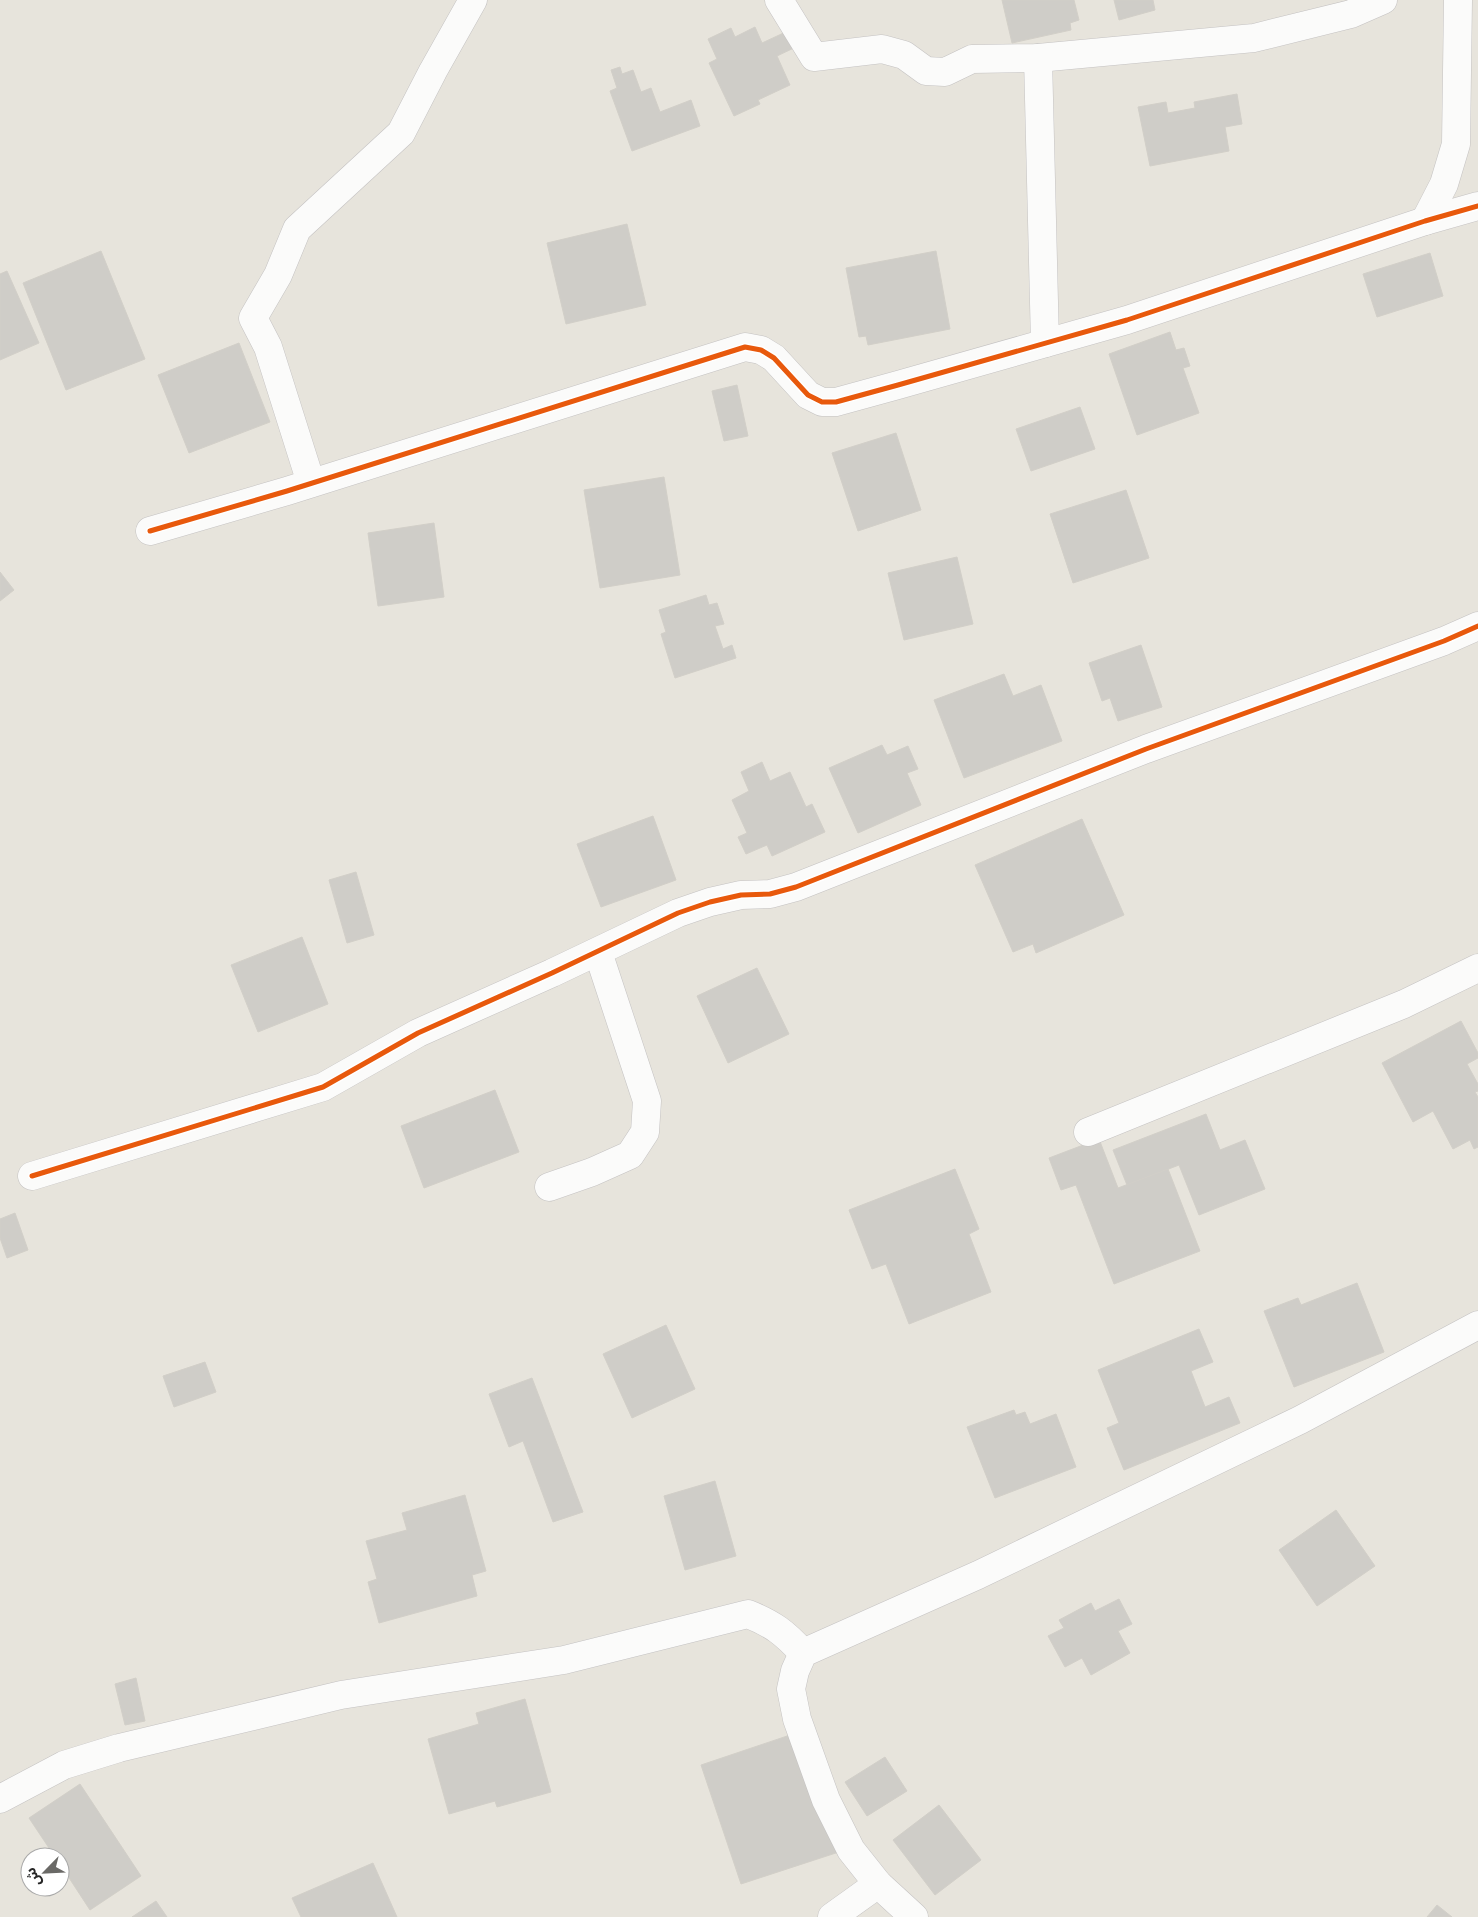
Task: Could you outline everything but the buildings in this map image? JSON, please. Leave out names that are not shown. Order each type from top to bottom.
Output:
[{"type":"street","points":[[311,483],[268,347],[253,318],[278,275],[297,229],[402,133],[433,71],[473,0]]},
{"type":"street","points":[[779,0],[814,57],[882,49],[904,54],[926,71],[945,72],[972,60],[1038,58],[1254,38],[1351,14],[1383,0]]},
{"type":"street","points":[[1425,221],[1444,184],[1456,144],[1458,0]]},
{"type":"street","points":[[1038,58],[1045,343]]},
{"type":"street","points":[[150,531],[311,483],[745,347],[761,350],[774,358],[808,395],[822,402],[836,402],[1127,320],[1425,221],[1478,206]]},
{"type":"street","points":[[32,1176],[323,1088],[418,1033],[598,952],[678,913],[710,902],[741,895],[770,894],[796,887],[1146,749],[1444,641],[1478,626]]},
{"type":"street","points":[[549,1186],[592,1172],[630,1155],[645,1132],[647,1101],[598,952]]},
{"type":"street","points":[[1088,1132],[1404,1004],[1478,968]]},
{"type":"street","points":[[914,1917],[878,1884],[851,1850],[826,1800],[797,1718],[791,1689],[795,1671],[803,1653],[978,1575],[1282,1428],[1478,1325]]},
{"type":"street","points":[[0,1799],[64,1765],[119,1748],[341,1695],[564,1660],[748,1614],[766,1621],[786,1634],[803,1653]]},
{"type":"street","points":[[832,1917],[878,1884]]},
{"type":"cycle path","points":[[150,531],[287,491],[745,347],[761,350],[774,358],[808,395],[822,402],[836,402],[1127,320],[1425,221],[1478,206]]},
{"type":"cycle path","points":[[32,1176],[323,1087],[418,1033],[552,973],[678,913],[710,902],[741,895],[770,894],[796,887],[1146,749],[1444,641],[1478,626]]}]
